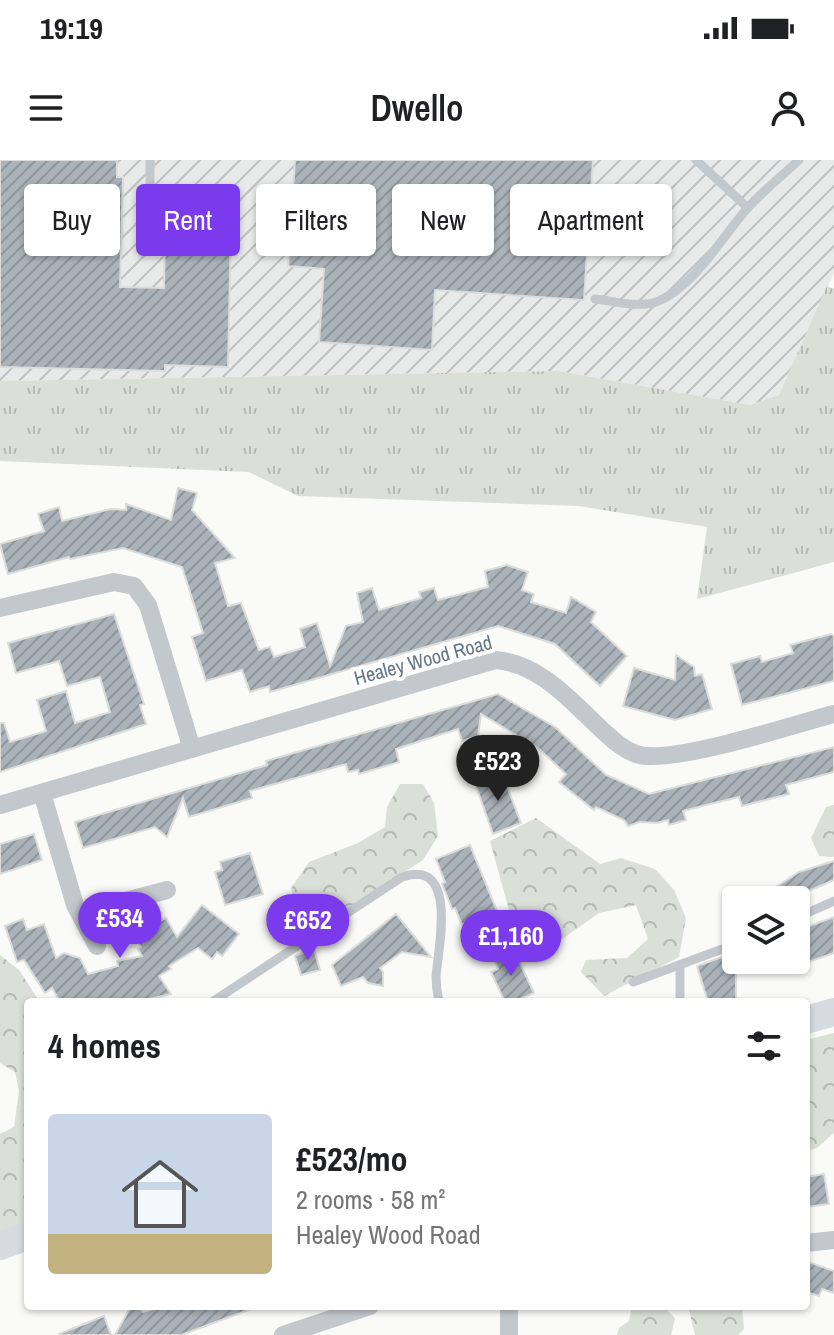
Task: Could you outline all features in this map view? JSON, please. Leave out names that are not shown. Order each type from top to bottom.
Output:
[{"type":"main road","points":[[810,1019],[834,1012]]},
{"type":"main road","points":[[0,1246],[24,1237]]},
{"type":"street","points":[[0,608],[114,582],[134,586],[148,605],[192,749]]},
{"type":"street","name":"Healey Wood Road","points":[[0,805],[495,660],[519,664],[544,679],[616,742],[645,756],[675,756],[834,714]]},
{"type":"street","points":[[42,793],[75,905],[97,946]]},
{"type":"street","points":[[82,918],[111,905],[167,890]]},
{"type":"street","points":[[810,1243],[834,1240]]},
{"type":"street","points":[[283,1335],[358,1310]]},
{"type":"street","points":[[509,1310],[509,1335]]},
{"type":"lane","points":[[150,160],[150,184]]},
{"type":"lane","points":[[696,160],[748,208]]},
{"type":"lane","points":[[595,299],[643,304],[667,297],[699,268],[748,208],[799,160]]},
{"type":"lane","points":[[218,998],[402,877],[412,874],[422,874],[432,882],[443,916],[436,973],[439,998]]},
{"type":"lane","points":[[810,912],[834,901]]},
{"type":"lane","points":[[633,982],[722,949]]},
{"type":"lane","points":[[680,965],[680,998]]},
{"type":"shaded area","points":[[0,160],[834,160],[834,273],[779,395],[750,405],[558,371],[0,381]]},
{"type":"green space","points":[[827,286],[834,289],[834,562],[697,599],[707,527],[579,506],[298,496],[249,472],[0,461],[0,381],[558,371],[750,405],[779,395]]},
{"type":"green space","points":[[400,784],[423,784],[434,803],[438,836],[423,860],[309,933],[298,925],[291,888],[309,862],[358,843],[385,827],[387,807]]},
{"type":"green space","points":[[834,805],[834,857],[819,856],[811,838],[826,807]]},
{"type":"green space","points":[[536,818],[600,864],[621,858],[655,869],[674,890],[686,918],[679,957],[604,996],[581,972],[586,960],[627,958],[648,939],[636,905],[599,913],[562,939],[517,939],[490,841]]},
{"type":"green space","points":[[0,955],[19,970],[37,998],[24,998],[24,1225],[0,1234],[0,1134],[14,1127],[19,1091],[15,1072],[0,1063]]},
{"type":"green space","points":[[834,1033],[834,1133],[817,1148],[810,1150],[810,1039]]},
{"type":"green space","points":[[631,1310],[668,1310],[675,1318],[671,1335],[617,1335],[619,1328],[629,1321]]},
{"type":"green space","points":[[689,1310],[742,1310],[744,1329],[738,1335],[695,1335]]},
{"type":"building","points":[[0,160],[117,160],[117,177],[123,177],[120,287],[164,288],[165,256],[230,256],[228,367],[165,365],[165,371],[0,367]]},
{"type":"building","points":[[295,160],[593,160],[591,184],[510,184],[510,256],[587,256],[584,300],[435,290],[432,350],[319,342],[324,269],[288,266],[289,256],[376,256],[376,184],[293,184]]},
{"type":"building","points":[[178,488],[197,493],[192,510],[235,558],[215,563],[228,606],[241,603],[259,650],[270,647],[274,657],[305,647],[300,629],[317,623],[330,666],[346,626],[363,622],[357,593],[372,588],[379,610],[421,598],[419,592],[434,588],[438,600],[488,587],[485,571],[507,565],[528,572],[522,590],[534,594],[531,602],[566,613],[571,597],[596,612],[591,622],[627,656],[600,686],[555,644],[498,626],[270,692],[269,686],[250,692],[242,670],[206,681],[192,637],[203,633],[182,567],[123,548],[69,557],[8,574],[0,544],[44,531],[38,514],[59,507],[62,521],[111,509],[126,510],[126,504],[171,520]]},
{"type":"building","points":[[114,614],[144,704],[140,705],[146,724],[0,772],[0,723],[4,723],[10,742],[46,731],[37,700],[66,691],[75,723],[110,712],[100,677],[67,686],[59,661],[16,673],[8,643]]},
{"type":"building","points":[[831,634],[834,636],[834,681],[742,705],[731,664],[760,656],[762,662],[793,653],[790,645]]},
{"type":"building","points":[[676,655],[694,667],[695,676],[702,674],[712,709],[675,720],[623,706],[634,668],[675,680]]},
{"type":"building","points":[[498,694],[555,727],[606,775],[649,794],[834,747],[834,772],[786,785],[789,794],[742,806],[739,797],[683,811],[686,820],[669,825],[668,820],[628,826],[624,820],[596,807],[594,810],[559,782],[566,774],[538,748],[481,714],[478,736],[462,741],[458,729],[396,749],[399,762],[359,774],[358,770],[348,772],[346,764],[250,791],[252,798],[189,817],[183,798],[167,837],[155,827],[83,848],[75,822],[267,765],[266,761]]},
{"type":"building","points":[[496,773],[509,779],[506,784],[521,823],[493,834],[476,786],[483,783],[481,777]]},
{"type":"building","points":[[34,834],[42,860],[0,874],[0,844]]},
{"type":"building","points":[[470,845],[497,911],[462,925],[442,884],[445,882],[436,859]]},
{"type":"building","points":[[250,853],[263,894],[225,905],[215,872],[222,870],[220,862]]},
{"type":"building","points":[[834,861],[834,880],[810,890],[810,886],[778,886],[799,872]]},
{"type":"building","points":[[202,905],[239,934],[222,956],[217,952],[212,959],[198,948],[169,966],[171,969],[159,976],[171,994],[154,998],[58,998],[52,988],[45,993],[24,960],[17,962],[5,926],[23,919],[27,930],[44,924],[56,958],[64,953],[80,958],[88,974],[118,966],[117,961],[142,956],[138,949],[141,947],[134,936],[166,918],[177,937]]},
{"type":"building","points":[[396,914],[431,957],[402,952],[380,968],[383,986],[368,983],[363,977],[341,986],[332,965]]},
{"type":"building","points":[[834,917],[834,953],[810,961],[810,926]]},
{"type":"building","points":[[314,949],[320,970],[301,975],[295,956]]},
{"type":"building","points":[[514,950],[534,993],[523,998],[503,998],[491,972],[498,969],[494,959]]},
{"type":"building","points":[[722,957],[722,974],[736,974],[736,998],[707,998],[697,966]]},
{"type":"building","points":[[824,1174],[829,1204],[810,1206],[810,1176]]},
{"type":"building","points":[[810,1262],[834,1271],[834,1293],[822,1289],[819,1296],[810,1293]]},
{"type":"building","points":[[129,1310],[249,1310],[181,1335],[115,1335]]},
{"type":"building","points":[[104,1316],[111,1335],[59,1335],[59,1334]]}]
